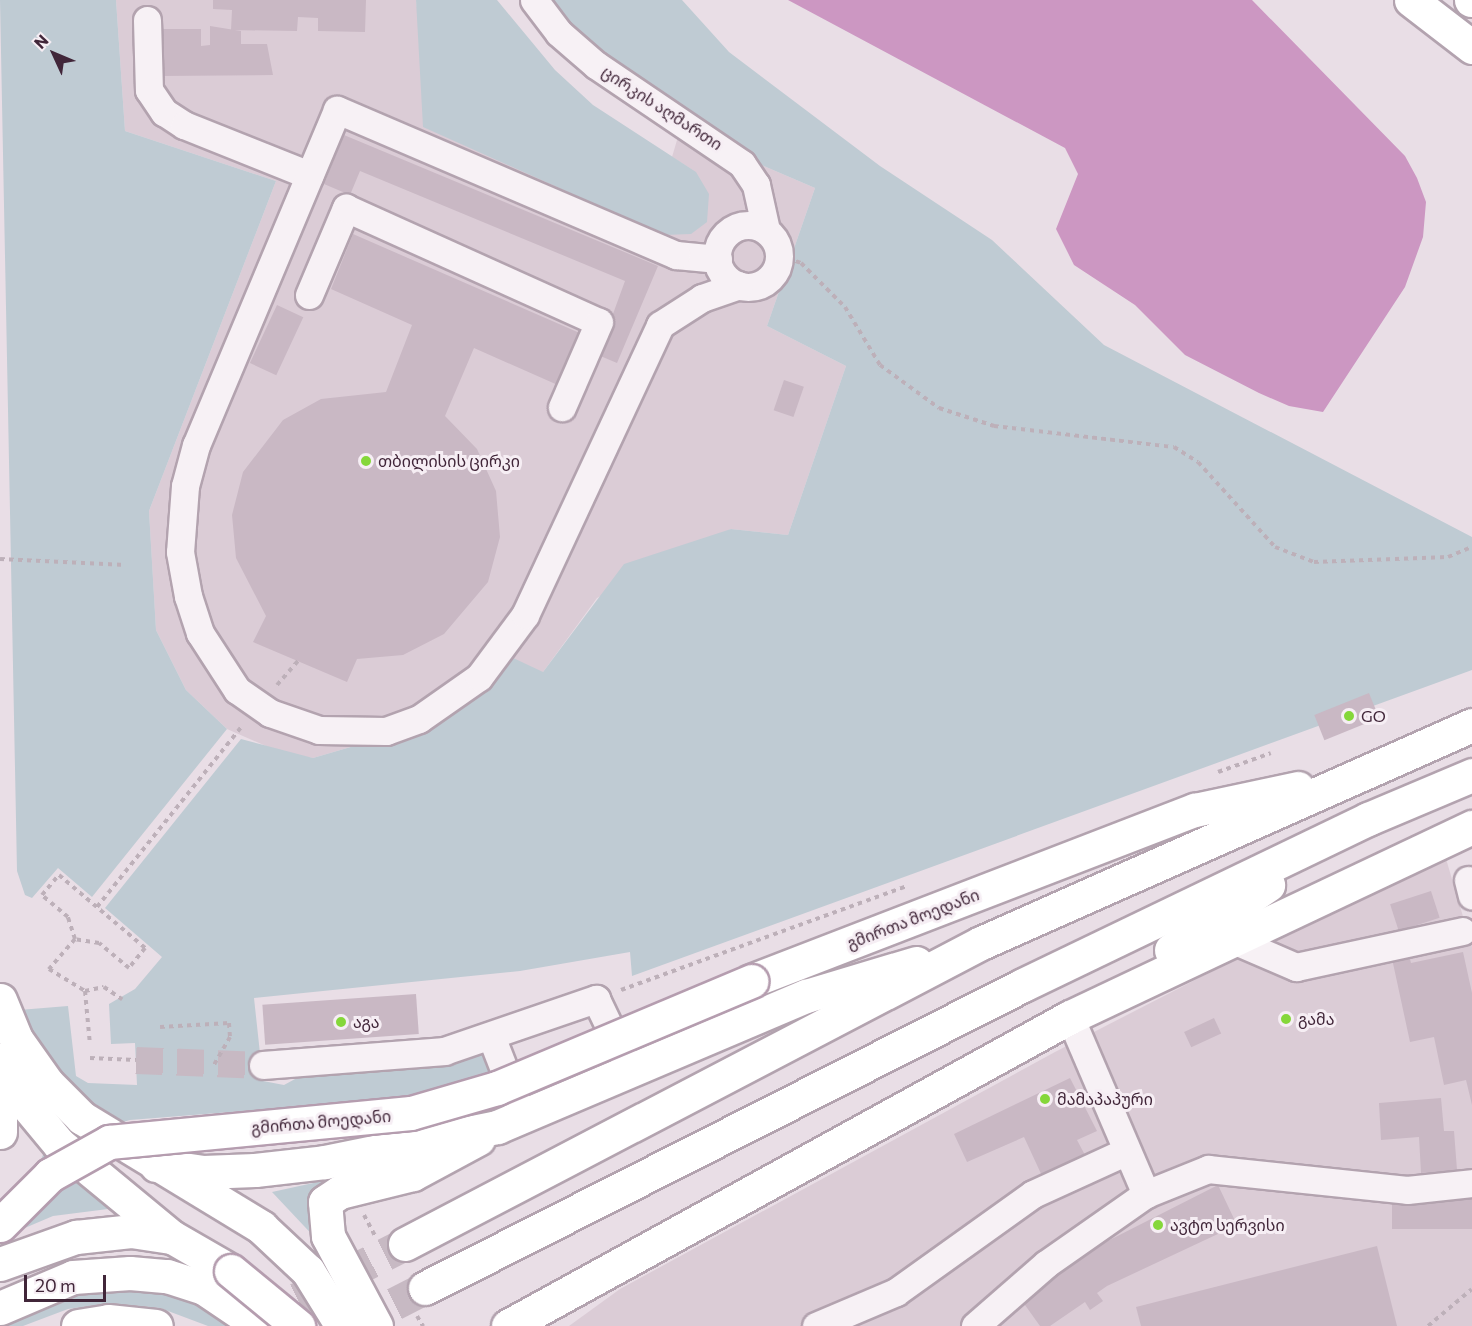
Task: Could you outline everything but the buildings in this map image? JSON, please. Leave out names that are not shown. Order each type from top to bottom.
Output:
[{"type":"main road","points":[[1411,0],[1472,47]]},
{"type":"main road","points":[[1335,783],[1472,725]]},
{"type":"main road","points":[[425,1288],[1023,986],[1368,819],[1472,775]]},
{"type":"main road","name":"გმირთა მოედანი","points":[[405,1244],[981,943],[1335,783]]},
{"type":"main road","name":"გმირთა მოედანი","points":[[0,1224],[50,1175],[109,1142],[411,1113],[497,1088],[751,981],[1195,810],[1335,783]]},
{"type":"main road","points":[[508,1326],[690,1221],[1070,1017],[1217,934],[1368,819]]},
{"type":"main road","points":[[1023,986],[1217,934],[1354,880],[1472,827]]},
{"type":"main road","name":"გმირთა მოედანი","points":[[156,1165],[204,1172],[255,1170],[510,1123],[806,996],[981,943]]},
{"type":"main road","name":"გმირთა მოედანი","points":[[0,1000],[16,1040],[47,1083],[82,1118],[156,1165],[252,1221],[290,1251],[342,1326]]},
{"type":"main road","points":[[0,1060],[10,1084],[59,1144],[172,1237],[231,1271],[298,1326]]},
{"type":"main road","points":[[0,1081],[0,1132]]},
{"type":"main road","points":[[376,1326],[328,1236],[325,1202],[340,1192],[413,1174],[510,1123]]},
{"type":"main road","points":[[0,1264],[76,1237],[131,1231],[172,1237]]},
{"type":"main road","points":[[0,1308],[73,1277],[113,1271],[167,1276],[204,1288],[260,1326]]},
{"type":"main road","points":[[78,1326],[108,1322],[156,1326]]},
{"type":"street","name":"ცირკის აღმართი","points":[[534,0],[559,33],[596,65],[742,164],[763,205],[766,230]]},
{"type":"street","points":[[147,20],[149,90],[164,112],[184,125],[309,175]]},
{"type":"street","points":[[718,259],[676,255],[337,110],[196,445],[180,519],[180,552],[200,633],[230,681],[270,712],[319,730],[386,731],[418,719],[479,677],[525,615],[660,325],[702,298],[739,285],[767,280],[779,255],[766,230],[737,227],[722,240],[718,259],[724,276],[739,285]]},
{"type":"street","points":[[309,295],[346,208],[599,322],[562,407]]},
{"type":"street","points":[[1217,934],[1296,967],[1462,932]]},
{"type":"street","points":[[263,1065],[444,1051],[596,999],[630,1070]]},
{"type":"street","points":[[1070,1017],[1146,1194]]},
{"type":"street","points":[[491,1036],[510,1123]]},
{"type":"street","points":[[816,1326],[896,1292],[1033,1194],[1127,1151]]},
{"type":"street","points":[[975,1326],[1046,1263],[1146,1194],[1208,1169],[1407,1190],[1472,1183]]},
{"type":"path","points":[[779,255],[801,263],[845,306],[880,365],[956,415],[994,426],[1174,447],[1198,462],[1275,547],[1314,562],[1448,557],[1472,547]]},
{"type":"path","points":[[0,558],[126,565]]},
{"type":"path","points":[[97,907],[238,731]]},
{"type":"path","points":[[59,875],[146,948],[129,968],[99,943],[75,939],[68,917],[42,895],[59,875]]},
{"type":"path","points":[[75,939],[49,969],[85,991],[104,987],[122,999]]},
{"type":"path","points":[[85,991],[90,1045]]},
{"type":"path","points":[[160,1027],[229,1023],[230,1037],[213,1067]]},
{"type":"path","points":[[90,1058],[136,1060]]},
{"type":"path","points":[[1428,1326],[1472,1289]]},
{"type":"shaded area","points":[[0,0],[116,0],[125,131],[276,181],[149,511],[156,630],[186,690],[227,729],[92,897],[58,868],[32,898],[25,895],[17,871]]},
{"type":"shaded area","points":[[116,0],[416,0],[417,8],[696,172],[672,157],[680,130],[815,188],[767,326],[846,366],[788,535],[731,529],[597,598],[543,672],[419,727],[313,758],[282,753],[227,729],[186,690],[156,630],[149,511],[276,181],[125,131]]},
{"type":"shaded area","points":[[416,0],[497,0],[555,70],[593,105],[696,172],[709,194],[707,222],[691,234],[664,235],[423,127]]},
{"type":"shaded area","points":[[545,0],[682,0],[729,52],[880,166],[992,240],[1104,345],[1472,537],[1472,670],[632,976],[630,952],[520,971],[254,998],[263,1081],[284,1085],[319,1066],[488,1041],[499,1073],[447,1095],[130,1120],[103,1128],[50,1080],[19,1010],[68,1006],[76,1076],[88,1083],[137,1085],[135,1043],[111,1044],[109,1004],[135,989],[162,957],[105,908],[241,739],[313,758],[419,727],[509,656],[543,672],[624,564],[731,529],[788,535],[846,366],[767,326],[815,188],[680,130],[591,52]]},
{"type":"shaded area","points":[[788,0],[1252,0],[1405,156],[1417,178],[1426,202],[1423,237],[1405,287],[1323,412],[1289,406],[1259,393],[1185,355],[1135,305],[1074,265],[1056,229],[1078,174],[1065,148]]},
{"type":"shaded area","points":[[1444,852],[1472,947],[1472,1326],[569,1326],[620,1289],[1055,1052]]},
{"type":"shaded area","points":[[46,1147],[108,1209],[53,1216],[13,1233]]},
{"type":"shaded area","points":[[327,1180],[309,1201],[320,1243],[272,1192]]},
{"type":"shaded area","points":[[92,1285],[177,1292],[243,1326],[208,1326],[160,1308],[110,1303],[68,1309],[23,1326],[0,1326]]},
{"type":"tunnel","points":[[136,1060],[263,1065]]},
{"type":"tunnel","points":[[254,1321],[405,1244]]},
{"type":"tunnel","points":[[351,1326],[425,1288]]},
{"type":"place","name":"თბილისის ცირკი","points":[[366,461]]},
{"type":"place","name":"GO","points":[[1349,716]]},
{"type":"place","name":"გამა","points":[[1286,1019]]},
{"type":"place","name":"აგა","points":[[341,1022]]},
{"type":"place","name":"მამაპაპური","points":[[1045,1099]]},
{"type":"place","name":"ავტო სერვისი","points":[[1158,1225]]}]
